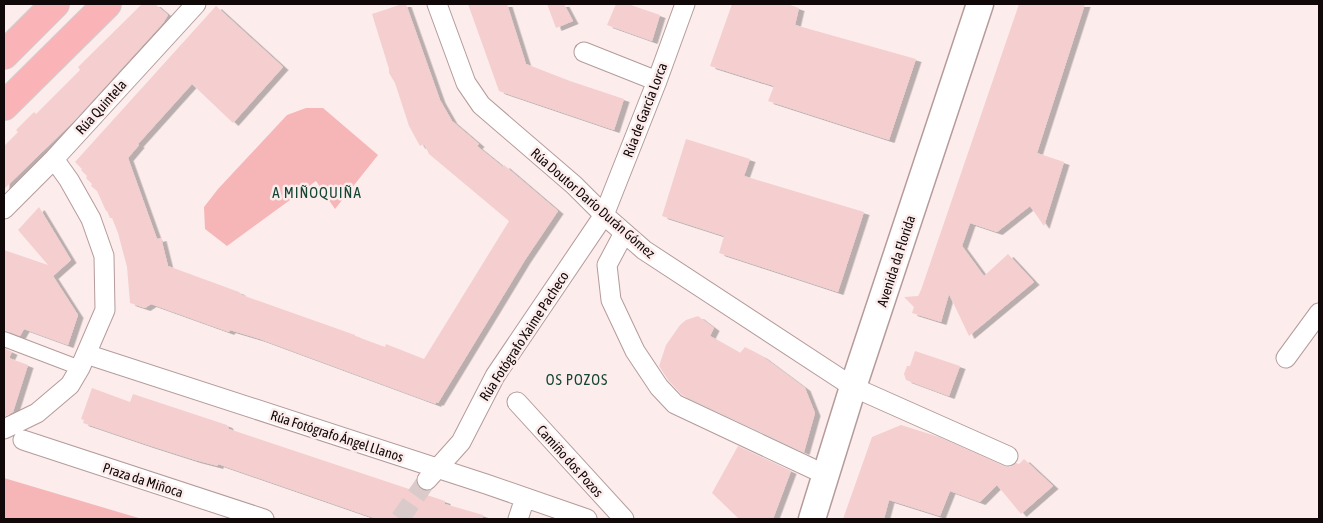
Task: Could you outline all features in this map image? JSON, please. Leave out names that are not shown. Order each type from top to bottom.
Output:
[{"type":"main road","points":[[4,55],[55,4]]},
{"type":"main road","points":[[4,106],[107,4]]},
{"type":"main road","name":"Avenida da Florida","points":[[818,517],[826,475],[853,387],[980,4]]},
{"type":"street","name":"Rúa Quintela","points":[[4,209],[54,159],[196,4]]},
{"type":"street","name":"Rúa Doutor Darío Durán Gómez","points":[[437,4],[466,83],[481,105],[574,185],[604,215],[644,250],[853,387],[1008,456]]},
{"type":"street","name":"Rúa de García Lorca","points":[[604,215],[685,4]]},
{"type":"street","points":[[584,52],[657,81]]},
{"type":"street","points":[[4,429],[37,413],[70,385],[83,361],[105,310],[104,256],[91,219],[69,180],[54,159]]},
{"type":"street","name":"Rúa Fotógrafo Xaime Pacheco","points":[[432,475],[461,442],[495,376],[604,215]]},
{"type":"street","points":[[624,233],[607,265],[611,300],[635,351],[659,387],[676,404],[826,475]]},
{"type":"street","points":[[1286,358],[1319,313]]},
{"type":"street","points":[[4,339],[83,361]]},
{"type":"street","name":"Rúa Fotógrafo Ángel Llanos","points":[[83,361],[432,475],[525,498],[587,519]]},
{"type":"street","name":"Camiño dos Pozos","points":[[517,402],[624,519]]},
{"type":"street","name":"Praza da Miñoca","points":[[23,440],[264,519]]},
{"type":"street","points":[[518,519],[525,498]]},
{"type":"shaded area","points":[[306,108],[323,108],[378,155],[335,209],[316,181],[227,246],[205,229],[204,207],[218,189],[287,115]]},
{"type":"shaded area","points":[[4,478],[142,519],[4,519]]},
{"type":"building","points":[[142,4],[155,4],[168,15],[163,23],[74,121],[4,189],[4,146],[18,132],[16,130],[34,112],[36,114],[80,70],[78,67]]},
{"type":"building","points":[[406,4],[440,100],[452,121],[479,144],[477,146],[503,167],[504,165],[558,211],[525,260],[438,403],[436,402],[436,404],[260,339],[230,330],[229,332],[151,304],[145,308],[130,303],[127,267],[118,233],[97,191],[91,186],[92,184],[86,178],[87,176],[75,162],[216,6],[283,67],[233,123],[192,84],[138,144],[128,158],[157,239],[161,238],[168,266],[385,347],[386,344],[424,359],[509,221],[429,154],[424,144],[420,146],[409,126],[395,83],[389,73],[372,14]]},
{"type":"building","points":[[468,4],[507,4],[526,64],[624,99],[614,130],[499,91]]},
{"type":"building","points":[[547,4],[564,4],[573,21],[556,28]]},
{"type":"building","points":[[616,4],[628,4],[660,15],[652,41],[607,25]]},
{"type":"building","points":[[732,4],[787,4],[799,8],[795,25],[916,59],[889,140],[768,101],[774,86],[710,66]]},
{"type":"building","points":[[1019,4],[1085,4],[1037,153],[1064,162],[1044,226],[1030,206],[997,232],[970,223],[962,246],[984,276],[1008,254],[1034,282],[969,336],[949,294],[941,322],[912,313],[914,307],[904,297],[918,296],[921,290]]},
{"type":"building","points":[[686,139],[750,159],[744,176],[864,212],[838,292],[719,253],[724,236],[662,216]]},
{"type":"building","points":[[39,207],[71,260],[53,276],[78,315],[68,345],[24,329],[20,336],[4,330],[4,250],[48,265],[18,230]]},
{"type":"building","points":[[698,316],[714,328],[710,336],[740,353],[745,347],[762,356],[805,388],[815,413],[804,452],[682,395],[668,380],[659,366],[666,345],[680,325],[686,320]]},
{"type":"building","points":[[4,348],[12,352],[9,358],[28,365],[13,412],[4,417]]},
{"type":"building","points":[[915,351],[960,366],[949,396],[906,380],[904,374],[907,366],[910,366]]},
{"type":"building","points":[[92,388],[130,402],[133,394],[227,425],[229,429],[445,501],[445,504],[483,515],[482,519],[377,519],[218,464],[218,466],[195,460],[148,445],[83,423],[84,420],[81,419]]},
{"type":"building","points":[[901,425],[939,437],[1004,466],[1010,467],[1016,463],[1019,464],[1024,459],[1053,486],[1021,514],[997,485],[980,502],[950,491],[940,516],[889,500],[884,519],[843,519],[872,437]]},
{"type":"building","points":[[738,446],[791,471],[773,519],[739,519],[712,493]]},
{"type":"tunnel","points":[[400,519],[427,480]]},
{"type":"district","name":"A MIÑOQUIÑA","points":[[317,193]]},
{"type":"district","name":"OS POZOS","points":[[577,380]]}]
